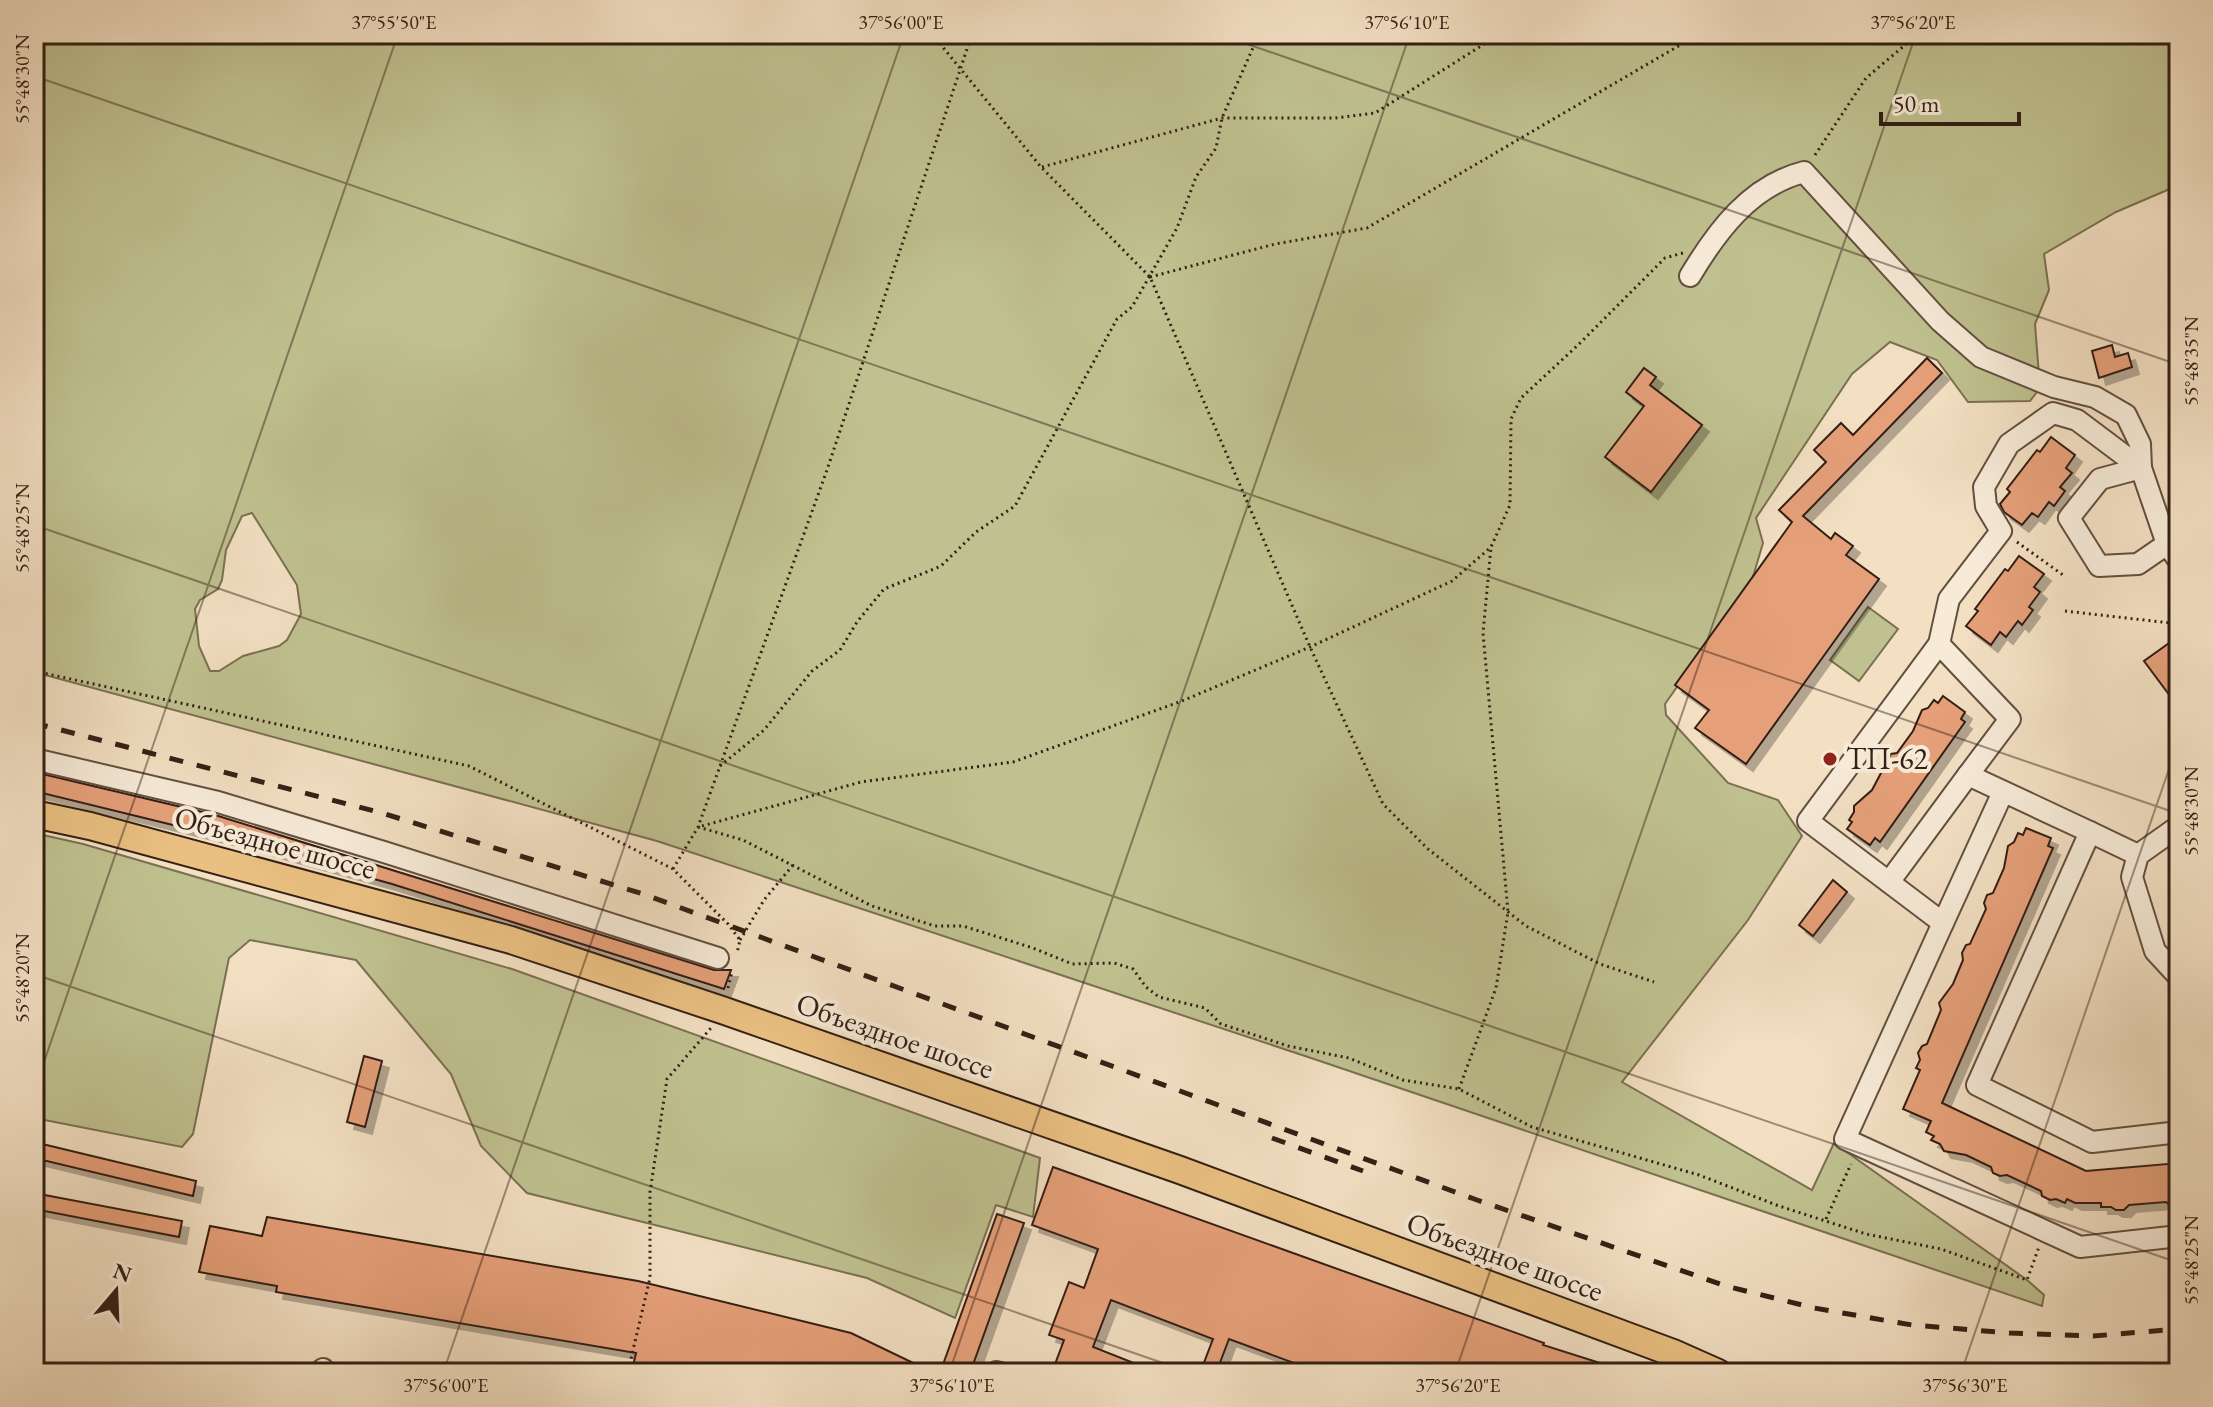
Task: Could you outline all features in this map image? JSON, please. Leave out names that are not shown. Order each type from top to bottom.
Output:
[{"type":"main road","name":"Объездное шоссе","points":[[34,814],[105,830],[511,940],[722,1010],[1195,1175],[1673,1353],[1718,1373]]},
{"type":"street","points":[[1690,276],[1714,236],[1735,212],[1782,178],[1804,172],[1940,321],[1981,357],[2054,387],[2095,397],[2126,415],[2140,444],[2141,468],[2173,536],[2179,561]]},
{"type":"street","points":[[1943,923],[1808,821],[1939,644],[1949,599],[2001,531],[1986,506],[1984,487],[2009,444],[2053,413],[2077,420],[2141,468]]},
{"type":"street","points":[[2141,468],[2100,479],[2069,518],[2099,566],[2138,564],[2173,536]]},
{"type":"street","points":[[1889,882],[2010,719],[1939,644]]},
{"type":"street","points":[[34,759],[233,807],[729,960]]},
{"type":"street","points":[[1968,775],[2138,855]]},
{"type":"street","points":[[2003,792],[1845,1139],[2080,1247],[2179,1236]]},
{"type":"street","points":[[2179,826],[2138,855],[2132,877],[2155,951],[2179,977]]},
{"type":"street","points":[[2090,832],[1977,1085],[2092,1142],[2179,1132]]},
{"type":"path","points":[[932,34],[1041,167],[1150,277],[1310,647],[1383,804],[1428,849],[1526,926],[1600,964],[1654,982]]},
{"type":"path","points":[[673,869],[698,827],[827,470],[972,34]]},
{"type":"path","points":[[720,766],[764,730],[812,671],[840,650],[857,622],[884,589],[941,566],[976,532],[1015,506],[1117,319],[1132,307],[1177,228],[1196,177],[1216,148],[1222,118],[1259,34]]},
{"type":"path","points":[[1041,167],[1222,118],[1335,118],[1375,113],[1500,34]]},
{"type":"path","points":[[1150,277],[1275,244],[1367,228],[1699,34]]},
{"type":"path","points":[[1804,172],[1866,78],[1918,34]]},
{"type":"path","points":[[1459,1089],[1496,988],[1508,912],[1483,633],[1491,547],[1510,505],[1511,419],[1521,398],[1665,258],[1691,250],[1714,236]]},
{"type":"path","points":[[2001,531],[2063,575]]},
{"type":"path","points":[[698,827],[861,782],[1013,762],[1182,701],[1310,647],[1452,581],[1491,547]]},
{"type":"path","points":[[2065,611],[2179,624]]},
{"type":"path","points":[[34,671],[469,766],[673,869],[740,940]]},
{"type":"path","points":[[698,827],[743,840],[872,906],[935,926],[963,926],[1072,964],[1114,963],[1133,969],[1146,987],[1159,997],[1205,1008],[1221,1024],[1288,1046],[1349,1058],[1403,1080],[1459,1089],[1532,1127],[1699,1175],[1866,1234],[1941,1249],[2027,1280],[2037,1248],[2052,1234]]},
{"type":"path","points":[[621,1373],[630,1363],[650,1278],[650,1192],[667,1079],[713,1026],[722,1010],[729,960],[764,900],[793,865]]},
{"type":"path","points":[[1825,1220],[1843,1181]]},
{"type":"green space","points":[[34,34],[2179,34],[2179,185],[2116,212],[2044,254],[2049,290],[2035,324],[2040,388],[2030,401],[1968,402],[1937,360],[1890,342],[1852,374],[1756,518],[1763,543],[1752,580],[1665,704],[1666,715],[1728,783],[1778,800],[1802,836],[1748,920],[1622,1082],[1812,1190],[1834,1143],[2027,1280],[2044,1295],[2042,1306],[1314,1059],[657,841],[34,672]],"holes":[[[252,513],[297,585],[301,614],[287,640],[279,646],[243,656],[219,671],[210,671],[199,646],[195,609],[200,600],[218,589],[226,550],[242,516]]]},
{"type":"green space","points":[[1868,607],[1898,629],[1859,681],[1830,660]]},
{"type":"green space","points":[[34,833],[83,844],[512,969],[1040,1158],[1033,1217],[996,1205],[955,1318],[867,1278],[527,1193],[481,1146],[451,1074],[356,960],[250,940],[229,958],[193,1134],[182,1147],[34,1118]]},
{"type":"building","points":[[2112,345],[2115,357],[2128,353],[2132,367],[2099,378],[2092,351]]},
{"type":"building","points":[[1927,358],[1942,373],[1803,516],[1831,539],[1835,533],[1853,546],[1846,555],[1879,579],[1746,764],[1695,728],[1709,710],[1675,685],[1792,522],[1779,510],[1826,462],[1814,450],[1841,423],[1853,435]]},
{"type":"building","points":[[1644,368],[1656,377],[1650,385],[1702,425],[1651,492],[1605,457],[1644,406],[1626,392]]},
{"type":"building","points":[[2051,437],[2075,455],[2066,468],[2072,473],[2060,487],[2065,491],[2054,506],[2049,502],[2038,517],[2032,513],[2022,525],[2004,512],[2000,504],[2010,492],[2007,489]]},
{"type":"building","points":[[2019,556],[2044,574],[2034,587],[2040,592],[2029,607],[2033,610],[2022,625],[2018,621],[2006,637],[2000,632],[1991,645],[1966,626],[2005,569],[2008,571]]},
{"type":"building","points":[[2179,636],[2179,708],[2144,661]]},
{"type":"building","points":[[1943,696],[1965,712],[1961,719],[1965,722],[1880,842],[1875,838],[1870,845],[1847,829],[1852,822],[1849,820],[1854,806],[1872,790],[1891,754],[1897,753],[1913,731],[1922,710],[1934,700],[1938,703]]},
{"type":"building","points":[[34,772],[215,815],[714,970],[731,970],[724,989],[392,884],[230,839],[34,791]]},
{"type":"building","points":[[2026,828],[2051,838],[2048,846],[2053,848],[1942,1103],[2086,1171],[2179,1163],[2179,1213],[2166,1202],[2129,1205],[2124,1210],[2116,1210],[2101,1207],[2101,1203],[2050,1200],[2042,1196],[2041,1191],[2007,1175],[1993,1173],[1991,1167],[1966,1155],[1944,1151],[1940,1144],[1931,1140],[1934,1136],[1926,1132],[1931,1121],[1903,1109],[1920,1070],[1916,1068],[1920,1060],[1918,1053],[1927,1044],[1941,1010],[1939,1003],[1953,984],[1963,960],[1962,953],[1970,944],[1986,909],[1984,903],[1987,895],[1993,893],[2004,868],[2008,846],[2018,833],[2023,835]]},
{"type":"building","points":[[1833,880],[1847,892],[1813,936],[1799,925]]},
{"type":"building","points":[[364,1056],[382,1061],[365,1127],[347,1122]]},
{"type":"building","points":[[34,1142],[196,1181],[193,1196],[34,1158]]},
{"type":"building","points":[[1053,1167],[1543,1345],[1622,1370],[1621,1373],[1321,1373],[1229,1339],[1216,1373],[1200,1373],[1213,1339],[1111,1300],[1093,1347],[1159,1373],[1068,1373],[1054,1367],[1064,1340],[1049,1335],[1069,1282],[1084,1288],[1098,1249],[1032,1225]]},
{"type":"building","points":[[34,1193],[182,1221],[179,1237],[34,1209]]},
{"type":"building","points":[[997,1214],[1024,1223],[970,1373],[940,1373]]},
{"type":"building","points":[[267,1217],[638,1281],[851,1333],[934,1373],[660,1373],[633,1366],[636,1353],[276,1292],[277,1286],[199,1272],[210,1226],[262,1236]]},
{"type":"railway","points":[[34,723],[382,813],[643,894],[1477,1200],[1726,1286],[1814,1308],[1912,1325],[2093,1336],[2179,1329]]},
{"type":"railway","points":[[1272,1138],[1363,1171]]},
{"type":"place","name":"ТП-62","points":[[1830,759]]}]
